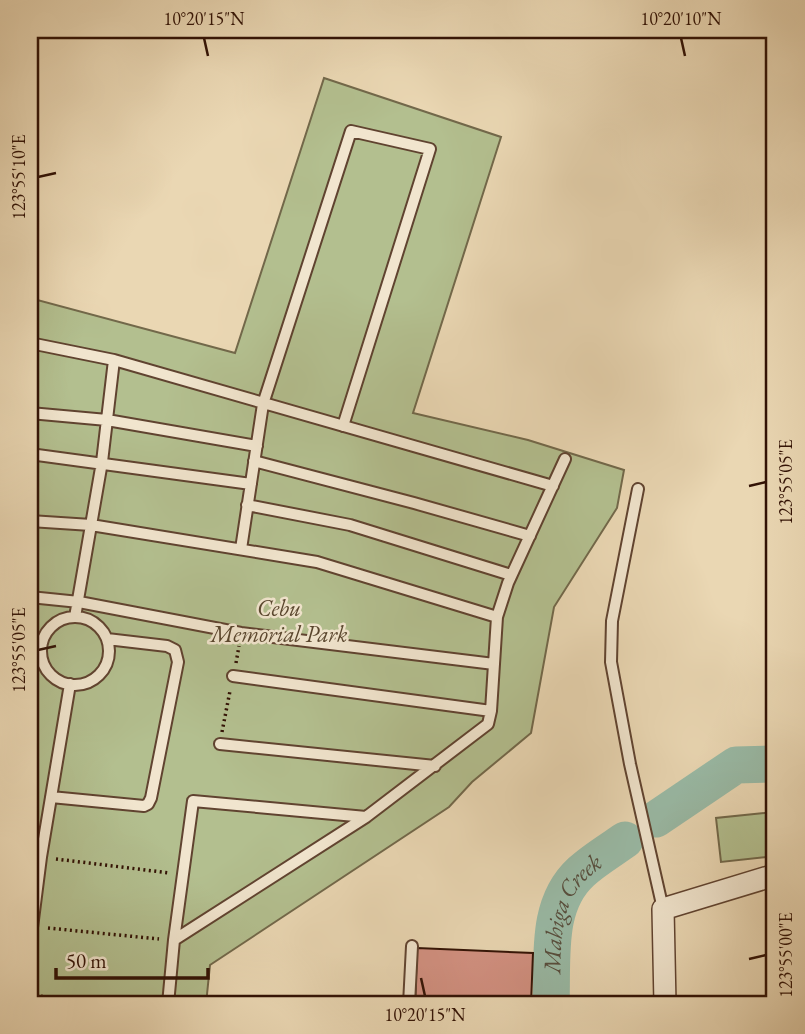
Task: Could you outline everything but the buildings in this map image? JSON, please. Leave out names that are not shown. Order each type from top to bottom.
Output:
[{"type":"street","points":[[665,1004],[663,909],[775,875]]},
{"type":"lane","points":[[241,549],[263,404],[351,131],[430,149],[343,426]]},
{"type":"lane","points":[[30,343],[114,360],[553,486]]},
{"type":"lane","points":[[75,617],[102,462],[114,360]]},
{"type":"lane","points":[[30,413],[107,420],[257,446]]},
{"type":"lane","points":[[30,454],[251,484]]},
{"type":"lane","points":[[174,940],[366,817],[488,724],[497,617],[511,575],[565,459]]},
{"type":"lane","points":[[254,461],[530,536]]},
{"type":"lane","points":[[638,489],[612,621],[611,662],[630,764],[663,909]]},
{"type":"lane","points":[[247,505],[350,525],[511,575]]},
{"type":"lane","points":[[30,521],[91,525],[317,562],[497,617]]},
{"type":"lane","points":[[30,597],[79,602],[241,633],[494,664]]},
{"type":"lane","points":[[75,617],[95,624],[107,639],[108,659],[104,668],[89,682],[70,684],[53,677],[47,670],[41,653],[43,643],[51,627],[67,618],[75,617]]},
{"type":"lane","points":[[51,797],[144,806],[151,798],[178,662],[175,650],[167,646],[107,639]]},
{"type":"lane","points":[[30,641],[43,643]]},
{"type":"lane","points":[[233,676],[491,711]]},
{"type":"lane","points":[[30,943],[41,856],[70,684]]},
{"type":"lane","points":[[220,744],[435,766]]},
{"type":"lane","points":[[168,1004],[193,801],[366,817]]},
{"type":"lane","points":[[409,1004],[412,946]]},
{"type":"path","points":[[41,856],[183,875]]},
{"type":"path","points":[[32,926],[174,940]]},
{"type":"path","points":[[30,995],[110,1004]]},
{"type":"green space","name":"Cebu Memorial Park","points":[[324,78],[501,137],[413,413],[528,440],[624,470],[617,508],[554,607],[531,733],[472,782],[449,807],[210,965],[206,1004],[30,1004],[30,298],[235,353]]},
{"type":"green space","points":[[775,812],[775,856],[721,862],[716,818]]},
{"type":"waterway","name":"Mahiga Creek","points":[[656,819],[736,765],[775,764]]},
{"type":"waterway","name":"Mahiga Creek","points":[[551,1004],[553,934],[561,900],[569,885],[581,872],[625,840]]}]
